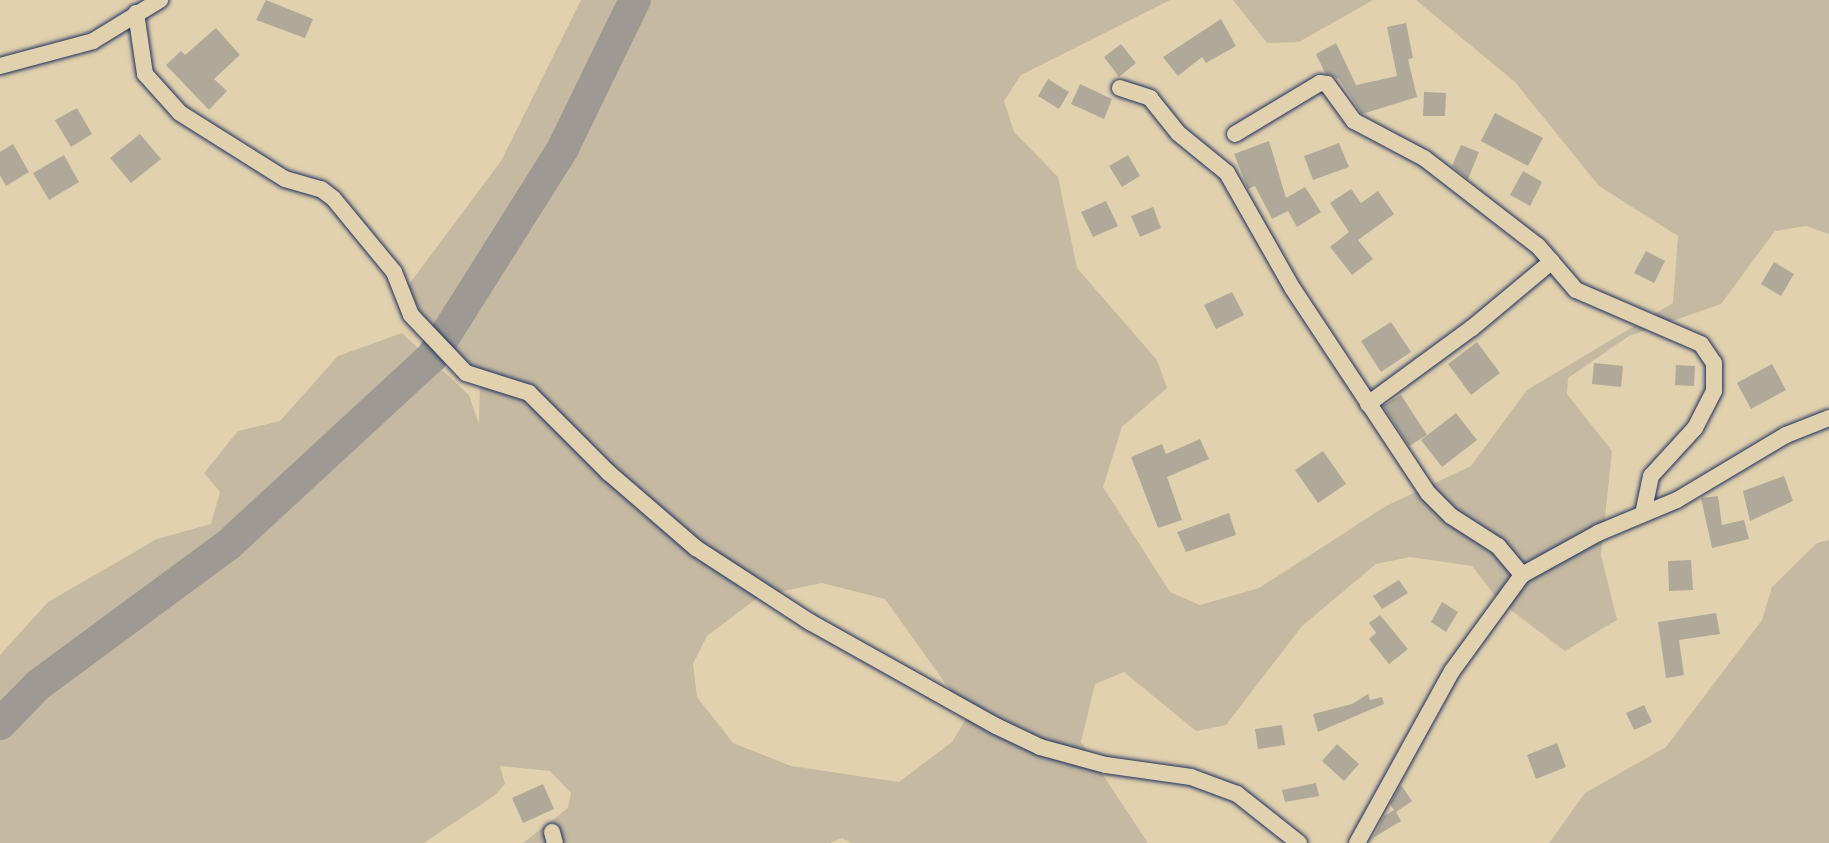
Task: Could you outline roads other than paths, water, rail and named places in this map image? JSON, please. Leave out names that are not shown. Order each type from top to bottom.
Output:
[{"type":"street","points":[[0,66],[93,41],[160,0]]},
{"type":"street","points":[[136,13],[145,74],[180,113],[285,179],[321,189],[333,198],[394,272],[411,315],[466,373],[530,393],[609,473],[696,548],[810,622],[996,726],[1040,747],[1106,765],[1191,777],[1237,794],[1299,843]]},
{"type":"street","points":[[1235,134],[1321,83],[1327,84],[1354,121],[1424,158],[1552,261],[1576,290],[1592,300],[1701,344],[1714,363],[1714,391],[1708,408],[1651,476],[1643,514]]},
{"type":"street","points":[[1120,88],[1150,97],[1178,133],[1227,173],[1293,289],[1428,493],[1451,516],[1498,546],[1522,575]]},
{"type":"street","points":[[1368,404],[1472,328],[1552,261]]},
{"type":"street","points":[[1357,843],[1452,671],[1522,575],[1563,550],[1677,500],[1786,435],[1829,418]]},
{"type":"waterway","points":[[0,724],[38,685],[228,545],[431,358],[563,148],[635,0]]}]
